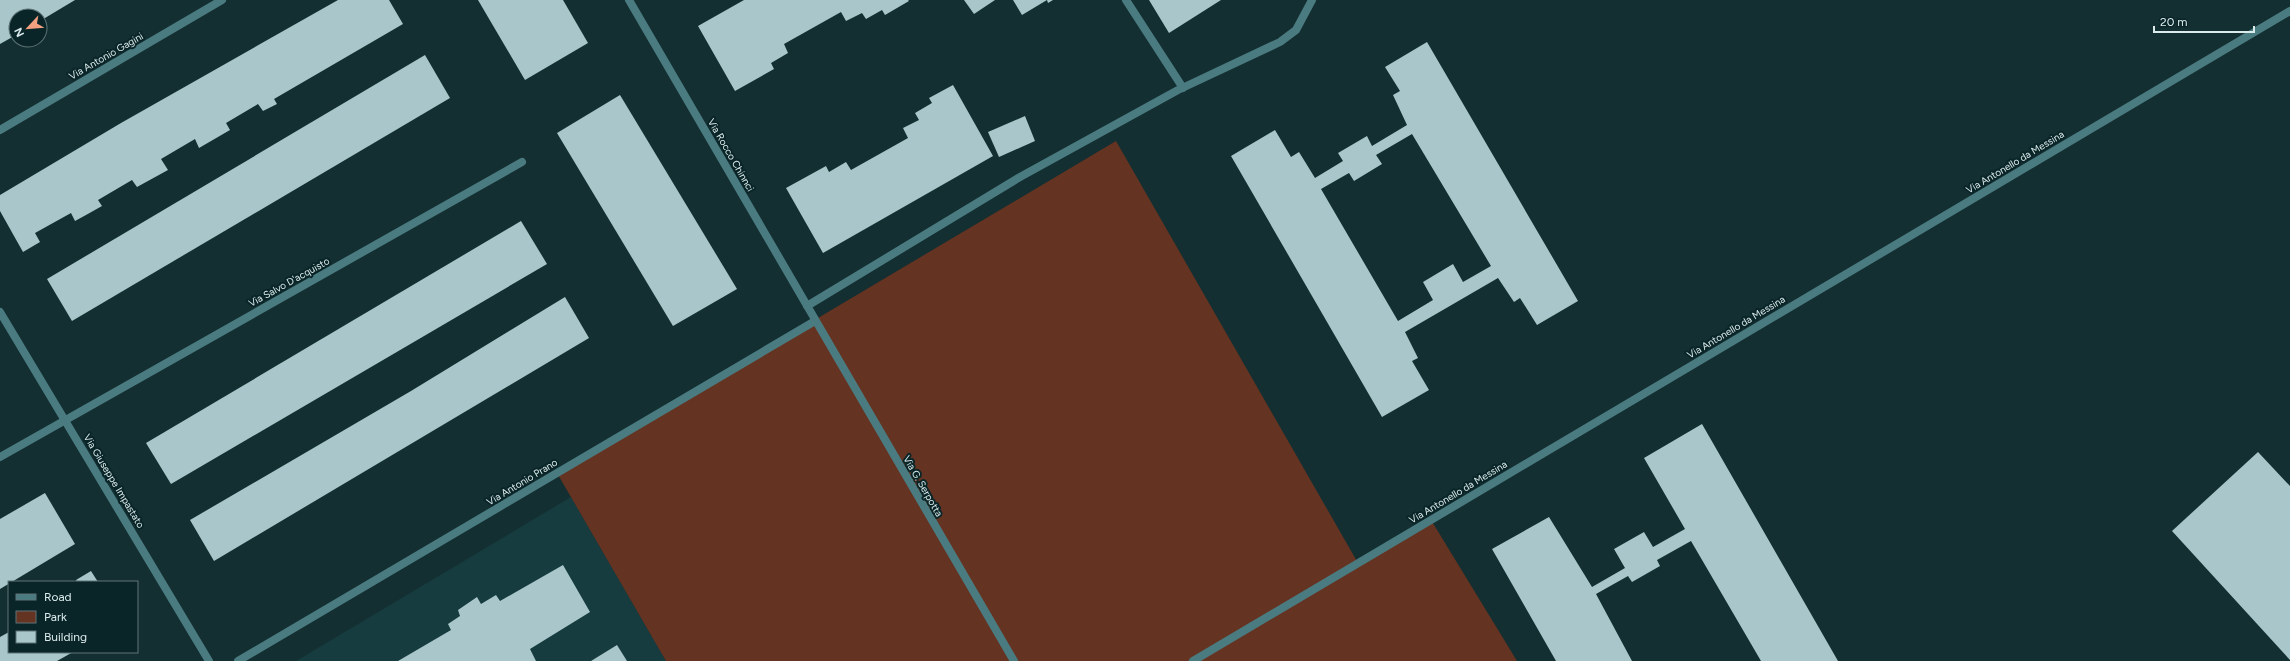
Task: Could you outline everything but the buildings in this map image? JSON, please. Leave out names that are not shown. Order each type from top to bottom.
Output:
[{"type":"street","name":"Via Antonio Gagini","points":[[0,130],[222,0]]},
{"type":"street","name":"Via Rocco Chinnci","points":[[629,0],[815,320]]},
{"type":"street","points":[[1126,0],[1183,88]]},
{"type":"street","points":[[807,306],[1020,177],[1183,88],[1280,42],[1296,30],[1312,0]]},
{"type":"street","name":"Via Antonello da Messina","points":[[1193,661],[2290,10]]},
{"type":"street","name":"Via Salvo D'acquisto","points":[[0,457],[522,162]]},
{"type":"street","name":"Via Giuseppe Impastato","points":[[0,312],[66,419],[209,661]]},
{"type":"street","name":"Via Antonio Prano","points":[[238,661],[815,320]]},
{"type":"street","name":"Via G. Serpotta","points":[[815,320],[1014,661]]},
{"type":"shaded area","points":[[571,497],[666,661],[296,661]]},
{"type":"green space","points":[[1116,141],[1358,563],[1431,520],[1517,661],[666,661],[557,473]]}]
